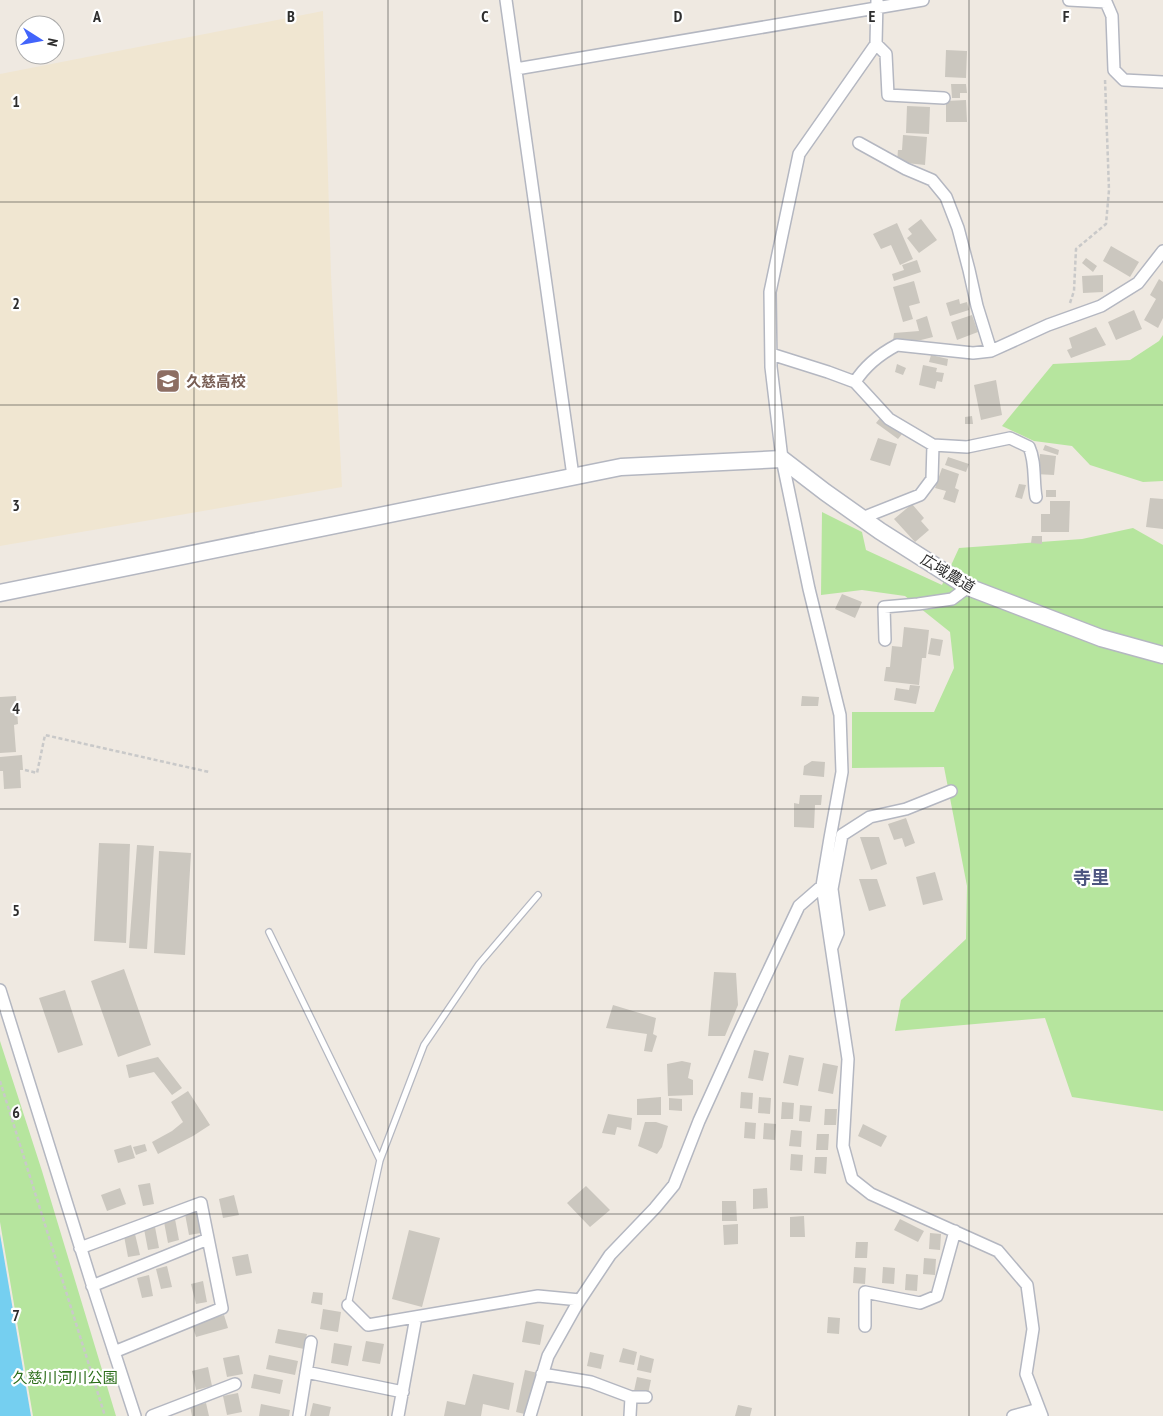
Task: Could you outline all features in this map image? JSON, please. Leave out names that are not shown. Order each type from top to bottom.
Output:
[{"type":"street","points":[[506,0],[573,476]]},
{"type":"street","points":[[516,69],[877,4],[923,0]]},
{"type":"street","points":[[1069,0],[1106,2],[1112,16],[1114,70],[1124,80],[1163,82]]},
{"type":"street","points":[[877,4],[876,44],[799,154],[770,292],[771,367],[782,459],[809,589],[840,715],[842,772],[822,886],[848,1059],[843,1146],[852,1179],[871,1194],[998,1250],[1027,1286],[1033,1329],[1026,1374],[1040,1412],[1013,1416]]},
{"type":"street","points":[[876,44],[886,54],[888,95],[944,98]]},
{"type":"street","points":[[859,143],[906,169],[932,180],[946,197],[958,228],[970,270],[977,306],[991,351]]},
{"type":"street","points":[[855,382],[862,372],[886,351],[897,345],[973,353],[991,351],[1048,325],[1100,306],[1138,283],[1163,251]]},
{"type":"street","points":[[771,354],[855,382],[889,419],[932,445],[967,447],[1010,438],[1029,447],[1033,455],[1036,497]]},
{"type":"street","points":[[862,518],[920,495],[932,479],[932,445]]},
{"type":"street","points":[[0,592],[620,467],[782,459]]},
{"type":"street","name":"広域農道","points":[[782,459],[862,518],[968,587],[1101,638],[1163,655]]},
{"type":"street","points":[[885,640],[884,607],[952,599],[968,587]]},
{"type":"street","points":[[832,948],[838,933],[832,889],[842,835],[870,816],[906,809],[951,790]]},
{"type":"street","points":[[530,1416],[548,1356],[580,1300],[610,1255],[674,1185],[699,1121],[799,906],[822,886]]},
{"type":"street","points":[[0,990],[92,1286],[135,1416]]},
{"type":"street","points":[[80,1248],[201,1202],[222,1308],[114,1352]]},
{"type":"street","points":[[865,1326],[865,1292],[920,1303],[936,1296],[955,1232]]},
{"type":"street","points":[[92,1286],[208,1239]]},
{"type":"street","points":[[348,1304],[368,1326],[538,1296],[580,1300]]},
{"type":"street","points":[[398,1416],[416,1317]]},
{"type":"street","points":[[299,1416],[311,1342]]},
{"type":"street","points":[[306,1372],[402,1392]]},
{"type":"street","points":[[542,1374],[591,1382],[631,1397],[646,1397]]},
{"type":"street","points":[[152,1416],[235,1384]]},
{"type":"street","points":[[630,1416],[631,1397]]},
{"type":"lane","points":[[348,1304],[380,1160],[424,1045],[479,964],[538,895]]},
{"type":"lane","points":[[269,932],[380,1160]]},
{"type":"path","points":[[1065,319],[1074,291],[1076,249],[1106,224],[1108,190],[1105,78]]},
{"type":"path","points":[[26,770],[37,773],[45,735],[209,772]]},
{"type":"path","points":[[0,1081],[105,1416]]},
{"type":"shaded area","name":"久慈高校","points":[[323,11],[331,275],[342,487],[0,546],[0,74],[46,65],[65,65],[65,61]]},
{"type":"green space","points":[[1163,335],[1163,481],[1143,482],[1090,465],[1072,446],[1034,441],[1002,426],[1053,364],[1130,360],[1159,341]]},
{"type":"green space","points":[[822,512],[862,532],[866,550],[942,585],[959,548],[1082,539],[1133,528],[1163,545],[1163,1111],[1072,1097],[1045,1018],[895,1031],[901,1000],[966,939],[967,886],[944,767],[852,768],[852,712],[934,712],[954,668],[950,632],[905,596],[862,590],[821,595]]},
{"type":"green space","name":"久慈川河川公園","points":[[0,1041],[42,1171],[116,1416],[33,1416],[0,1222]]},
{"type":"water","points":[[0,1234],[31,1416],[0,1416]]},
{"type":"building","points":[[946,50],[967,51],[966,78],[945,77]]},
{"type":"building","points":[[951,84],[966,84],[967,93],[960,93],[960,98],[952,98]]},
{"type":"building","points":[[966,100],[967,122],[946,122],[946,101]]},
{"type":"building","points":[[907,106],[930,107],[929,134],[906,133]]},
{"type":"building","points":[[903,135],[927,137],[925,165],[897,162],[898,150],[902,150]]},
{"type":"building","points":[[921,219],[937,240],[919,253],[907,238],[912,234],[908,229]]},
{"type":"building","points":[[897,223],[913,259],[900,265],[891,245],[881,249],[873,234]]},
{"type":"building","points":[[1111,246],[1139,262],[1130,277],[1103,261]]},
{"type":"building","points":[[1086,258],[1097,266],[1093,272],[1082,263]]},
{"type":"building","points":[[917,260],[921,272],[894,281],[892,274],[904,270],[902,265]]},
{"type":"building","points":[[1103,275],[1103,292],[1083,293],[1082,276]]},
{"type":"building","points":[[1159,279],[1163,282],[1163,318],[1158,328],[1144,320],[1156,299],[1150,295]]},
{"type":"building","points":[[914,281],[920,303],[909,306],[913,319],[903,322],[893,287]]},
{"type":"building","points":[[959,299],[960,304],[967,302],[969,310],[950,316],[946,303]]},
{"type":"building","points":[[1134,310],[1142,329],[1116,340],[1108,322]]},
{"type":"building","points":[[972,315],[978,332],[957,340],[951,322]]},
{"type":"building","points":[[927,316],[933,337],[921,340],[893,341],[894,333],[919,331],[916,320]]},
{"type":"building","points":[[1096,327],[1106,345],[1071,358],[1067,350],[1072,348],[1069,338]]},
{"type":"building","points":[[931,355],[948,359],[947,366],[929,362]]},
{"type":"building","points":[[897,364],[906,368],[903,375],[895,372]]},
{"type":"building","points":[[923,365],[937,368],[936,372],[944,373],[942,382],[937,381],[935,389],[919,385]]},
{"type":"building","points":[[996,380],[1002,415],[981,420],[974,385]]},
{"type":"building","points":[[972,416],[973,424],[965,424],[965,417]]},
{"type":"building","points":[[880,418],[902,434],[898,439],[876,423]]},
{"type":"building","points":[[878,438],[897,444],[890,466],[870,460]]},
{"type":"building","points":[[1045,445],[1059,450],[1058,455],[1043,450]]},
{"type":"building","points":[[1040,454],[1056,456],[1054,475],[1035,474],[1035,462],[1039,462]]},
{"type":"building","points":[[948,457],[969,464],[966,472],[945,465]]},
{"type":"building","points":[[942,468],[959,474],[955,488],[959,490],[955,503],[943,499],[946,491],[935,488]]},
{"type":"building","points":[[1019,484],[1026,485],[1022,499],[1015,497]]},
{"type":"building","points":[[1046,490],[1056,490],[1056,497],[1046,497]]},
{"type":"building","points":[[1150,498],[1163,499],[1163,529],[1146,527]]},
{"type":"building","points":[[1050,501],[1070,501],[1069,532],[1041,532],[1041,514],[1050,514]]},
{"type":"building","points":[[912,504],[924,518],[921,521],[929,530],[915,542],[894,519]]},
{"type":"building","points":[[1032,536],[1042,536],[1042,544],[1031,543]]},
{"type":"building","points":[[842,594],[862,602],[855,618],[835,609]]},
{"type":"building","points":[[904,627],[929,630],[926,658],[922,658],[919,685],[884,681],[886,667],[890,667],[892,646],[902,647]]},
{"type":"building","points":[[931,638],[943,640],[940,656],[928,654]]},
{"type":"building","points":[[910,685],[920,686],[916,704],[894,700],[896,688],[909,690]]},
{"type":"building","points":[[16,696],[18,724],[14,725],[16,752],[0,753],[0,697]]},
{"type":"building","points":[[802,696],[819,697],[818,706],[801,706]]},
{"type":"building","points":[[22,755],[23,770],[20,770],[21,788],[4,789],[3,771],[0,771],[0,757]]},
{"type":"building","points":[[812,761],[825,762],[824,777],[803,775],[804,766]]},
{"type":"building","points":[[800,795],[822,795],[821,805],[815,805],[814,828],[794,827],[794,803],[799,804]]},
{"type":"building","points":[[906,818],[915,843],[905,847],[902,838],[894,840],[888,824]]},
{"type":"building","points":[[860,837],[879,837],[887,864],[871,870]]},
{"type":"building","points":[[99,843],[130,844],[126,943],[94,941]]},
{"type":"building","points":[[137,845],[154,846],[147,949],[129,948]]},
{"type":"building","points":[[159,851],[191,853],[185,955],[154,953]]},
{"type":"building","points":[[935,872],[943,900],[923,905],[916,877]]},
{"type":"building","points":[[859,879],[877,879],[886,906],[869,911]]},
{"type":"building","points":[[124,969],[151,1045],[118,1057],[91,981]]},
{"type":"building","points":[[714,972],[736,973],[738,1005],[725,1036],[708,1036]]},
{"type":"building","points":[[65,990],[83,1045],[58,1053],[39,998]]},
{"type":"building","points":[[613,1005],[656,1018],[653,1034],[657,1036],[652,1052],[644,1051],[647,1034],[606,1028]]},
{"type":"building","points":[[754,1050],[769,1053],[763,1081],[748,1078]]},
{"type":"building","points":[[789,1055],[804,1058],[798,1086],[783,1083]]},
{"type":"building","points":[[158,1057],[182,1088],[172,1095],[154,1072],[129,1078],[126,1065]]},
{"type":"building","points":[[682,1061],[691,1063],[688,1078],[693,1080],[693,1095],[668,1096],[667,1064]]},
{"type":"building","points":[[823,1063],[838,1066],[833,1094],[818,1091]]},
{"type":"building","points":[[188,1091],[210,1125],[158,1154],[152,1142],[172,1131],[183,1122],[171,1102]]},
{"type":"building","points":[[741,1092],[753,1093],[752,1109],[740,1108]]},
{"type":"building","points":[[661,1097],[661,1115],[637,1115],[637,1099]]},
{"type":"building","points":[[759,1097],[771,1098],[770,1114],[758,1113]]},
{"type":"building","points":[[669,1098],[682,1099],[682,1111],[669,1110]]},
{"type":"building","points":[[782,1102],[794,1103],[793,1119],[781,1119]]},
{"type":"building","points":[[800,1105],[812,1106],[810,1122],[799,1121]]},
{"type":"building","points":[[825,1109],[837,1109],[836,1125],[824,1125]]},
{"type":"building","points":[[608,1114],[632,1118],[631,1130],[617,1127],[615,1135],[602,1133]]},
{"type":"building","points":[[645,1122],[656,1122],[668,1126],[662,1147],[657,1154],[638,1146]]},
{"type":"building","points":[[745,1122],[756,1123],[755,1139],[744,1138]]},
{"type":"building","points":[[764,1123],[776,1124],[775,1140],[763,1139]]},
{"type":"building","points":[[863,1124],[887,1136],[881,1147],[858,1136]]},
{"type":"building","points":[[791,1130],[802,1131],[801,1147],[789,1146]]},
{"type":"building","points":[[817,1134],[829,1134],[828,1150],[816,1150]]},
{"type":"building","points":[[145,1144],[147,1151],[136,1155],[133,1147]]},
{"type":"building","points":[[131,1145],[135,1158],[118,1163],[114,1150]]},
{"type":"building","points":[[791,1154],[803,1155],[802,1171],[790,1170]]},
{"type":"building","points":[[815,1157],[827,1157],[826,1174],[814,1173]]},
{"type":"building","points":[[150,1183],[154,1204],[143,1206],[138,1185]]},
{"type":"building","points":[[586,1186],[610,1210],[590,1227],[567,1203]]},
{"type":"building","points":[[120,1188],[126,1204],[107,1211],[101,1195]]},
{"type":"building","points":[[767,1188],[768,1208],[753,1209],[753,1189]]},
{"type":"building","points":[[234,1195],[239,1215],[223,1218],[219,1199]]},
{"type":"building","points":[[722,1201],[736,1201],[737,1221],[722,1221]]},
{"type":"building","points":[[197,1212],[201,1233],[189,1235],[185,1214]]},
{"type":"building","points":[[804,1216],[805,1237],[790,1237],[790,1217]]},
{"type":"building","points":[[175,1219],[179,1240],[168,1243],[164,1222]]},
{"type":"building","points":[[900,1219],[924,1231],[918,1242],[894,1230]]},
{"type":"building","points":[[738,1224],[738,1244],[724,1245],[723,1225]]},
{"type":"building","points":[[155,1227],[159,1248],[148,1250],[144,1229]]},
{"type":"building","points":[[409,1230],[440,1238],[422,1307],[392,1299]]},
{"type":"building","points":[[930,1233],[941,1234],[940,1250],[929,1249]]},
{"type":"building","points":[[135,1234],[140,1255],[128,1257],[124,1236]]},
{"type":"building","points":[[856,1242],[868,1242],[867,1258],[855,1258]]},
{"type":"building","points":[[248,1254],[252,1273],[236,1276],[232,1257]]},
{"type":"building","points":[[924,1258],[936,1259],[935,1275],[923,1274]]},
{"type":"building","points":[[167,1266],[172,1287],[161,1289],[156,1269]]},
{"type":"building","points":[[854,1267],[866,1268],[865,1284],[853,1283]]},
{"type":"building","points":[[883,1267],[895,1268],[894,1284],[882,1283]]},
{"type":"building","points":[[906,1274],[918,1275],[917,1291],[905,1290]]},
{"type":"building","points":[[149,1275],[153,1296],[142,1298],[137,1278]]},
{"type":"building","points":[[203,1281],[207,1302],[196,1304],[191,1284]]},
{"type":"building","points":[[313,1292],[323,1293],[322,1305],[311,1303]]},
{"type":"building","points":[[323,1309],[341,1312],[338,1332],[320,1329]]},
{"type":"building","points":[[224,1315],[228,1328],[196,1337],[192,1324]]},
{"type":"building","points":[[828,1317],[840,1318],[839,1334],[827,1333]]},
{"type":"building","points":[[526,1321],[544,1325],[540,1345],[522,1342]]},
{"type":"building","points":[[278,1329],[307,1334],[304,1349],[275,1343]]},
{"type":"building","points":[[366,1341],[384,1344],[380,1364],[362,1361]]},
{"type":"building","points":[[334,1343],[352,1346],[348,1366],[331,1363]]},
{"type":"building","points":[[623,1348],[637,1352],[634,1365],[619,1362]]},
{"type":"building","points":[[590,1352],[604,1355],[601,1369],[587,1366]]},
{"type":"building","points":[[239,1355],[243,1374],[227,1377],[223,1358]]},
{"type":"building","points":[[269,1355],[298,1361],[295,1375],[266,1369]]},
{"type":"building","points":[[640,1355],[654,1359],[651,1373],[637,1370]]},
{"type":"building","points":[[208,1367],[212,1386],[196,1390],[192,1371]]},
{"type":"building","points":[[525,1370],[538,1373],[529,1415],[516,1412]]},
{"type":"building","points":[[254,1374],[283,1380],[280,1394],[251,1388]]},
{"type":"building","points":[[473,1374],[514,1383],[509,1410],[483,1404],[481,1416],[444,1416],[447,1401],[465,1405]]},
{"type":"building","points":[[637,1377],[651,1380],[648,1394],[634,1391]]},
{"type":"building","points":[[238,1393],[242,1412],[227,1415],[223,1396]]},
{"type":"building","points":[[206,1403],[209,1416],[192,1416],[190,1406]]},
{"type":"building","points":[[313,1403],[331,1407],[329,1416],[310,1416]]},
{"type":"building","points":[[261,1404],[290,1410],[289,1416],[259,1416]]},
{"type":"building","points":[[738,1405],[752,1408],[750,1416],[735,1416]]},
{"type":"place","name":"久慈高校","points":[[168,381]]},
{"type":"district","name":"寺里","points":[[1091,877]]}]
